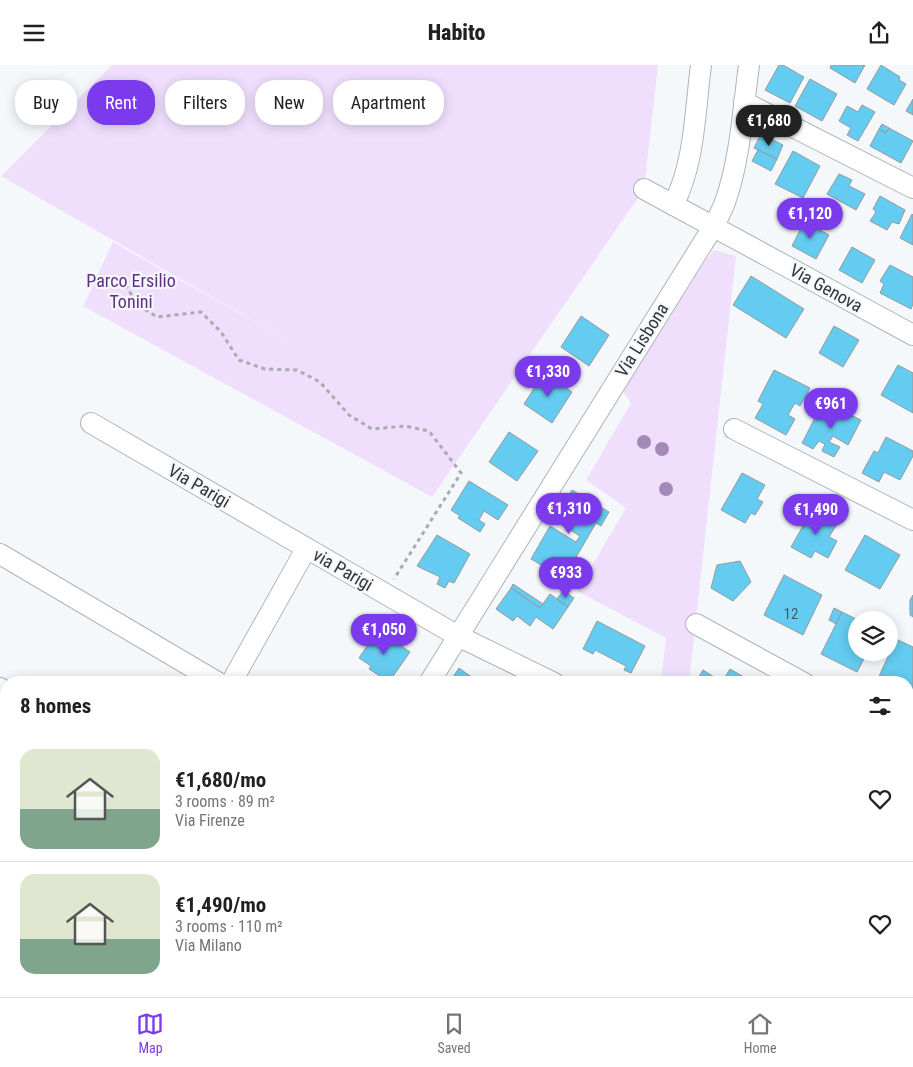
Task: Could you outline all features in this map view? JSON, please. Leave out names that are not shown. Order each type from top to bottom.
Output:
[{"type":"street","points":[[673,205],[686,174],[701,65]]},
{"type":"street","name":"Via Lisbona","points":[[433,676],[713,227],[725,204],[731,184],[749,65]]},
{"type":"street","points":[[744,102],[913,189]]},
{"type":"street","name":"Via Genova","points":[[644,189],[913,335]]},
{"type":"street","name":"Via Parigi","points":[[91,423],[306,549]]},
{"type":"street","points":[[734,429],[913,521]]},
{"type":"street","points":[[235,676],[306,549]]},
{"type":"street","name":"via Parigi","points":[[306,549],[458,636]]},
{"type":"street","points":[[0,555],[207,676]]},
{"type":"street","points":[[696,624],[791,676]]},
{"type":"street","points":[[458,636],[540,676]]},
{"type":"path","points":[[121,277],[138,305],[157,317],[201,312],[221,332],[239,360],[265,369],[297,370],[320,382],[349,415],[372,429],[405,426],[429,431],[461,473],[384,594]]},
{"type":"green space","name":"Parco Ersilio Tonini","points":[[112,65],[658,65],[644,189],[432,497],[83,306],[113,242],[296,345],[1,176],[52,125],[77,125],[77,100],[87,90],[87,125],[155,125],[155,80],[97,80]]},
{"type":"green space","points":[[714,250],[736,256],[690,676],[662,676],[666,638],[577,591],[626,508],[586,480],[631,403],[623,391]]},
{"type":"building","points":[[779,65],[783,65],[804,77],[790,103],[765,90]]},
{"type":"building","points":[[831,65],[865,65],[855,83],[830,68]]},
{"type":"building","points":[[881,65],[900,77],[899,80],[906,84],[894,105],[867,89]]},
{"type":"building","points":[[810,79],[837,94],[822,121],[795,106]]},
{"type":"building","points":[[913,99],[913,115],[906,111]]},
{"type":"building","points":[[862,105],[875,112],[858,141],[847,135],[851,128],[839,121],[847,106],[858,112]]},
{"type":"building","points":[[882,124],[889,128],[886,133],[879,129]]},
{"type":"building","points":[[889,128],[913,141],[901,163],[870,146],[879,129],[886,133]]},
{"type":"building","points":[[761,134],[783,145],[777,159],[754,148]]},
{"type":"building","points":[[758,150],[777,159],[771,171],[752,161]]},
{"type":"building","points":[[793,151],[820,166],[803,198],[775,184]]},
{"type":"building","points":[[839,174],[852,180],[849,186],[865,194],[856,210],[827,194]]},
{"type":"building","points":[[880,196],[905,210],[899,224],[892,222],[887,230],[870,221],[876,212],[873,209]]},
{"type":"building","points":[[913,215],[913,245],[900,238]]},
{"type":"building","points":[[804,222],[829,235],[816,259],[792,246]]},
{"type":"building","points":[[852,247],[875,260],[862,283],[839,270]]},
{"type":"building","points":[[890,265],[913,277],[913,304],[911,309],[880,293],[884,284],[880,281]]},
{"type":"building","points":[[751,276],[804,309],[786,338],[733,305]]},
{"type":"building","points":[[581,316],[609,335],[589,366],[561,347]]},
{"type":"building","points":[[834,326],[859,340],[843,367],[819,353]]},
{"type":"building","points":[[898,365],[913,373],[913,413],[881,395]]},
{"type":"building","points":[[774,370],[810,388],[800,406],[795,403],[788,415],[795,419],[786,435],[755,418],[763,404],[758,401]]},
{"type":"building","points":[[544,373],[572,392],[552,423],[524,404]]},
{"type":"building","points":[[829,405],[861,420],[848,445],[833,436],[829,442],[840,447],[834,457],[822,451],[825,444],[819,441],[813,449],[802,443],[818,412],[824,416]]},
{"type":"building","points":[[509,432],[538,451],[517,481],[489,462]]},
{"type":"building","points":[[886,437],[913,451],[913,456],[900,480],[884,472],[879,482],[862,473],[874,451],[878,453]]},
{"type":"building","points":[[742,473],[765,485],[757,499],[763,502],[755,515],[751,513],[745,523],[721,510]]},
{"type":"building","points":[[469,481],[508,505],[498,520],[484,511],[479,520],[485,524],[480,532],[458,518],[460,516],[451,510]]},
{"type":"building","points":[[572,490],[609,512],[601,526],[596,523],[572,564],[576,567],[568,581],[531,559],[550,526],[576,542],[580,536],[554,520]]},
{"type":"building","points":[[830,508],[842,514],[837,524],[825,517]]},
{"type":"building","points":[[812,510],[837,524],[829,537],[837,541],[828,558],[815,551],[811,558],[791,547]]},
{"type":"building","points":[[437,535],[470,554],[454,583],[449,581],[445,588],[437,584],[440,577],[417,566]]},
{"type":"building","points":[[865,535],[900,555],[880,589],[845,570]]},
{"type":"building","points":[[740,561],[751,582],[733,601],[711,588],[717,565]]},
{"type":"building","points":[[784,575],[822,595],[803,635],[764,615]]},
{"type":"building","points":[[513,584],[543,604],[540,608],[511,588]]},
{"type":"building","points":[[511,588],[540,608],[550,594],[568,607],[553,629],[536,617],[530,626],[517,616],[513,621],[496,609]]},
{"type":"building","points":[[563,591],[574,598],[568,607],[557,599]]},
{"type":"building","points":[[913,595],[913,617],[910,615],[910,600]]},
{"type":"building","points":[[834,608],[842,612],[836,624],[829,620]]},
{"type":"building","points":[[842,612],[848,615],[848,661],[863,661],[857,672],[821,654]]},
{"type":"building","points":[[597,621],[645,646],[631,673],[624,670],[626,666],[595,650],[593,654],[583,649]]},
{"type":"building","points":[[378,630],[410,652],[393,676],[380,676],[369,669],[371,666],[359,658]]},
{"type":"building","points":[[898,640],[913,647],[913,676],[879,676],[886,661],[898,661]]},
{"type":"building","points":[[459,668],[470,676],[454,676]]},
{"type":"building","points":[[730,669],[742,676],[726,676]]},
{"type":"building","points":[[703,670],[712,676],[699,676]]}]
